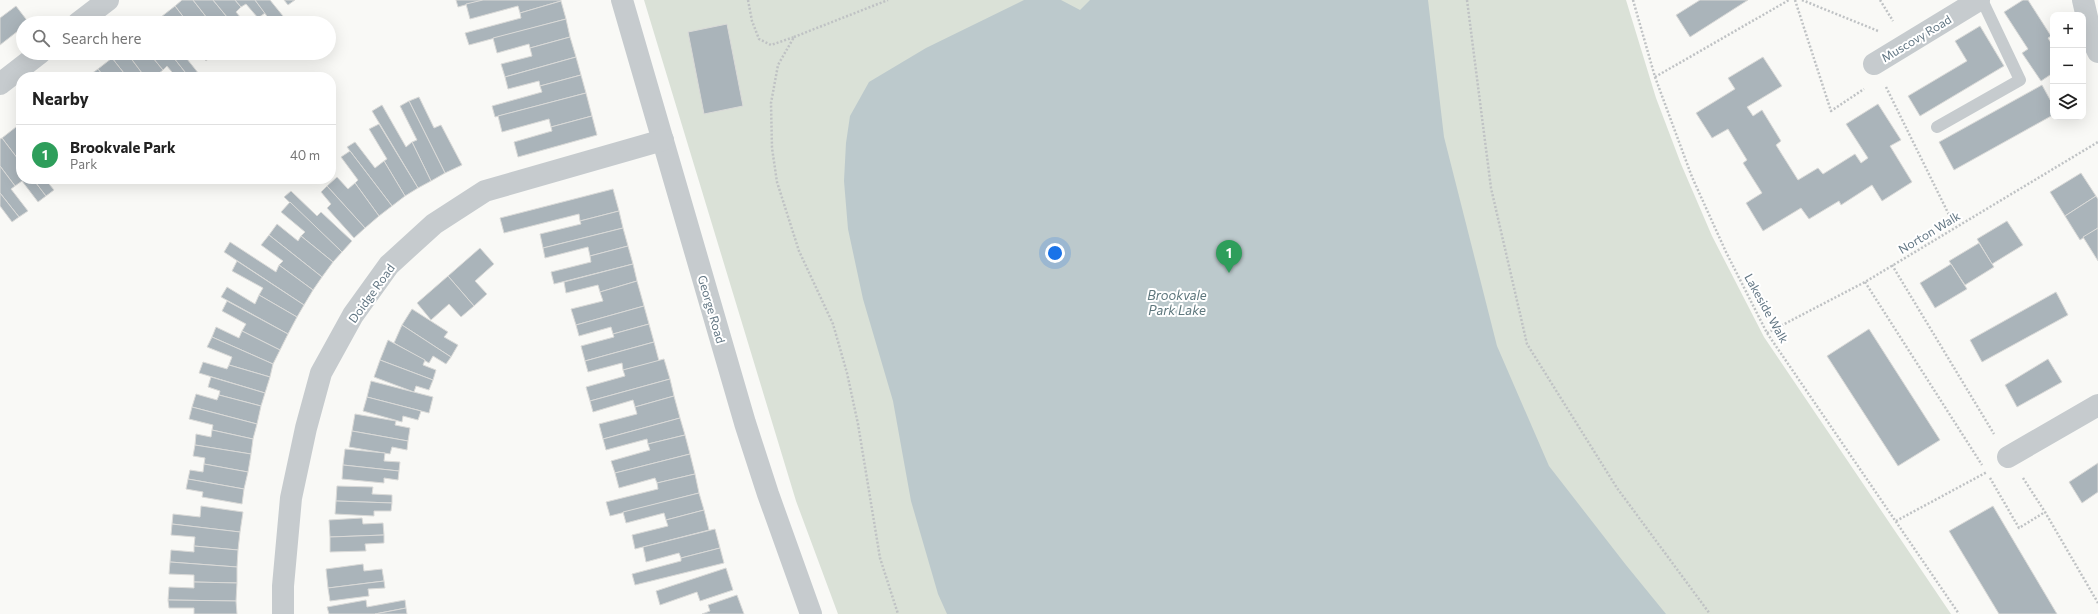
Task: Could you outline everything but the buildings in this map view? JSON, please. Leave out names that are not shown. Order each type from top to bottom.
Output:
[{"type":"street","points":[[87,16],[108,0]]},
{"type":"street","name":"George Road","points":[[622,0],[745,423],[768,494],[811,614]]},
{"type":"street","name":"Muscovy Road","points":[[1878,71],[1906,42],[1981,0]]},
{"type":"street","points":[[2083,0],[2092,39],[2098,52]]},
{"type":"street","points":[[0,84],[31,60]]},
{"type":"street","name":"Doidge Road","points":[[284,614],[283,586],[291,498],[306,428],[321,373],[353,316],[389,266],[434,224],[485,191],[663,140]]},
{"type":"street","points":[[2008,457],[2098,405]]},
{"type":"lane","points":[[1937,127],[2020,80],[1981,0]]},
{"type":"path","points":[[748,0],[752,21],[759,39],[771,45],[888,0]]},
{"type":"path","points":[[1466,0],[1491,188],[1527,344],[1617,488],[1710,614]]},
{"type":"path","name":"Lakeside Walk","points":[[1633,0],[1655,77],[1692,177],[1726,252],[1767,333],[1959,614]]},
{"type":"path","points":[[1655,77],[1789,0]]},
{"type":"path","points":[[1795,0],[1831,111],[1878,71],[1955,227]]},
{"type":"path","points":[[1802,0],[1906,42]]},
{"type":"path","points":[[794,37],[778,65],[771,103],[772,148],[777,182],[799,251],[833,324],[847,373],[858,424],[880,558],[898,614]]},
{"type":"path","name":"Norton Walk","points":[[1767,333],[1865,282],[2098,142]]},
{"type":"path","points":[[1865,282],[1986,473],[2019,528],[2045,512]]},
{"type":"path","points":[[1896,521],[1986,473],[2008,457]]},
{"type":"shaded area","points":[[644,0],[1626,0],[1656,98],[1681,164],[1712,236],[1764,337],[1951,614],[838,614],[796,501]]},
{"type":"water","name":"Brookvale Park Lake","points":[[1024,0],[1061,0],[1080,10],[1090,0],[1428,0],[1444,137],[1497,346],[1549,466],[1666,614],[947,614],[938,594],[911,501],[893,401],[863,299],[848,229],[844,181],[846,143],[850,116],[869,82],[926,48]]},
{"type":"place","name":"Brookvale Park","points":[[1229,273]]}]
